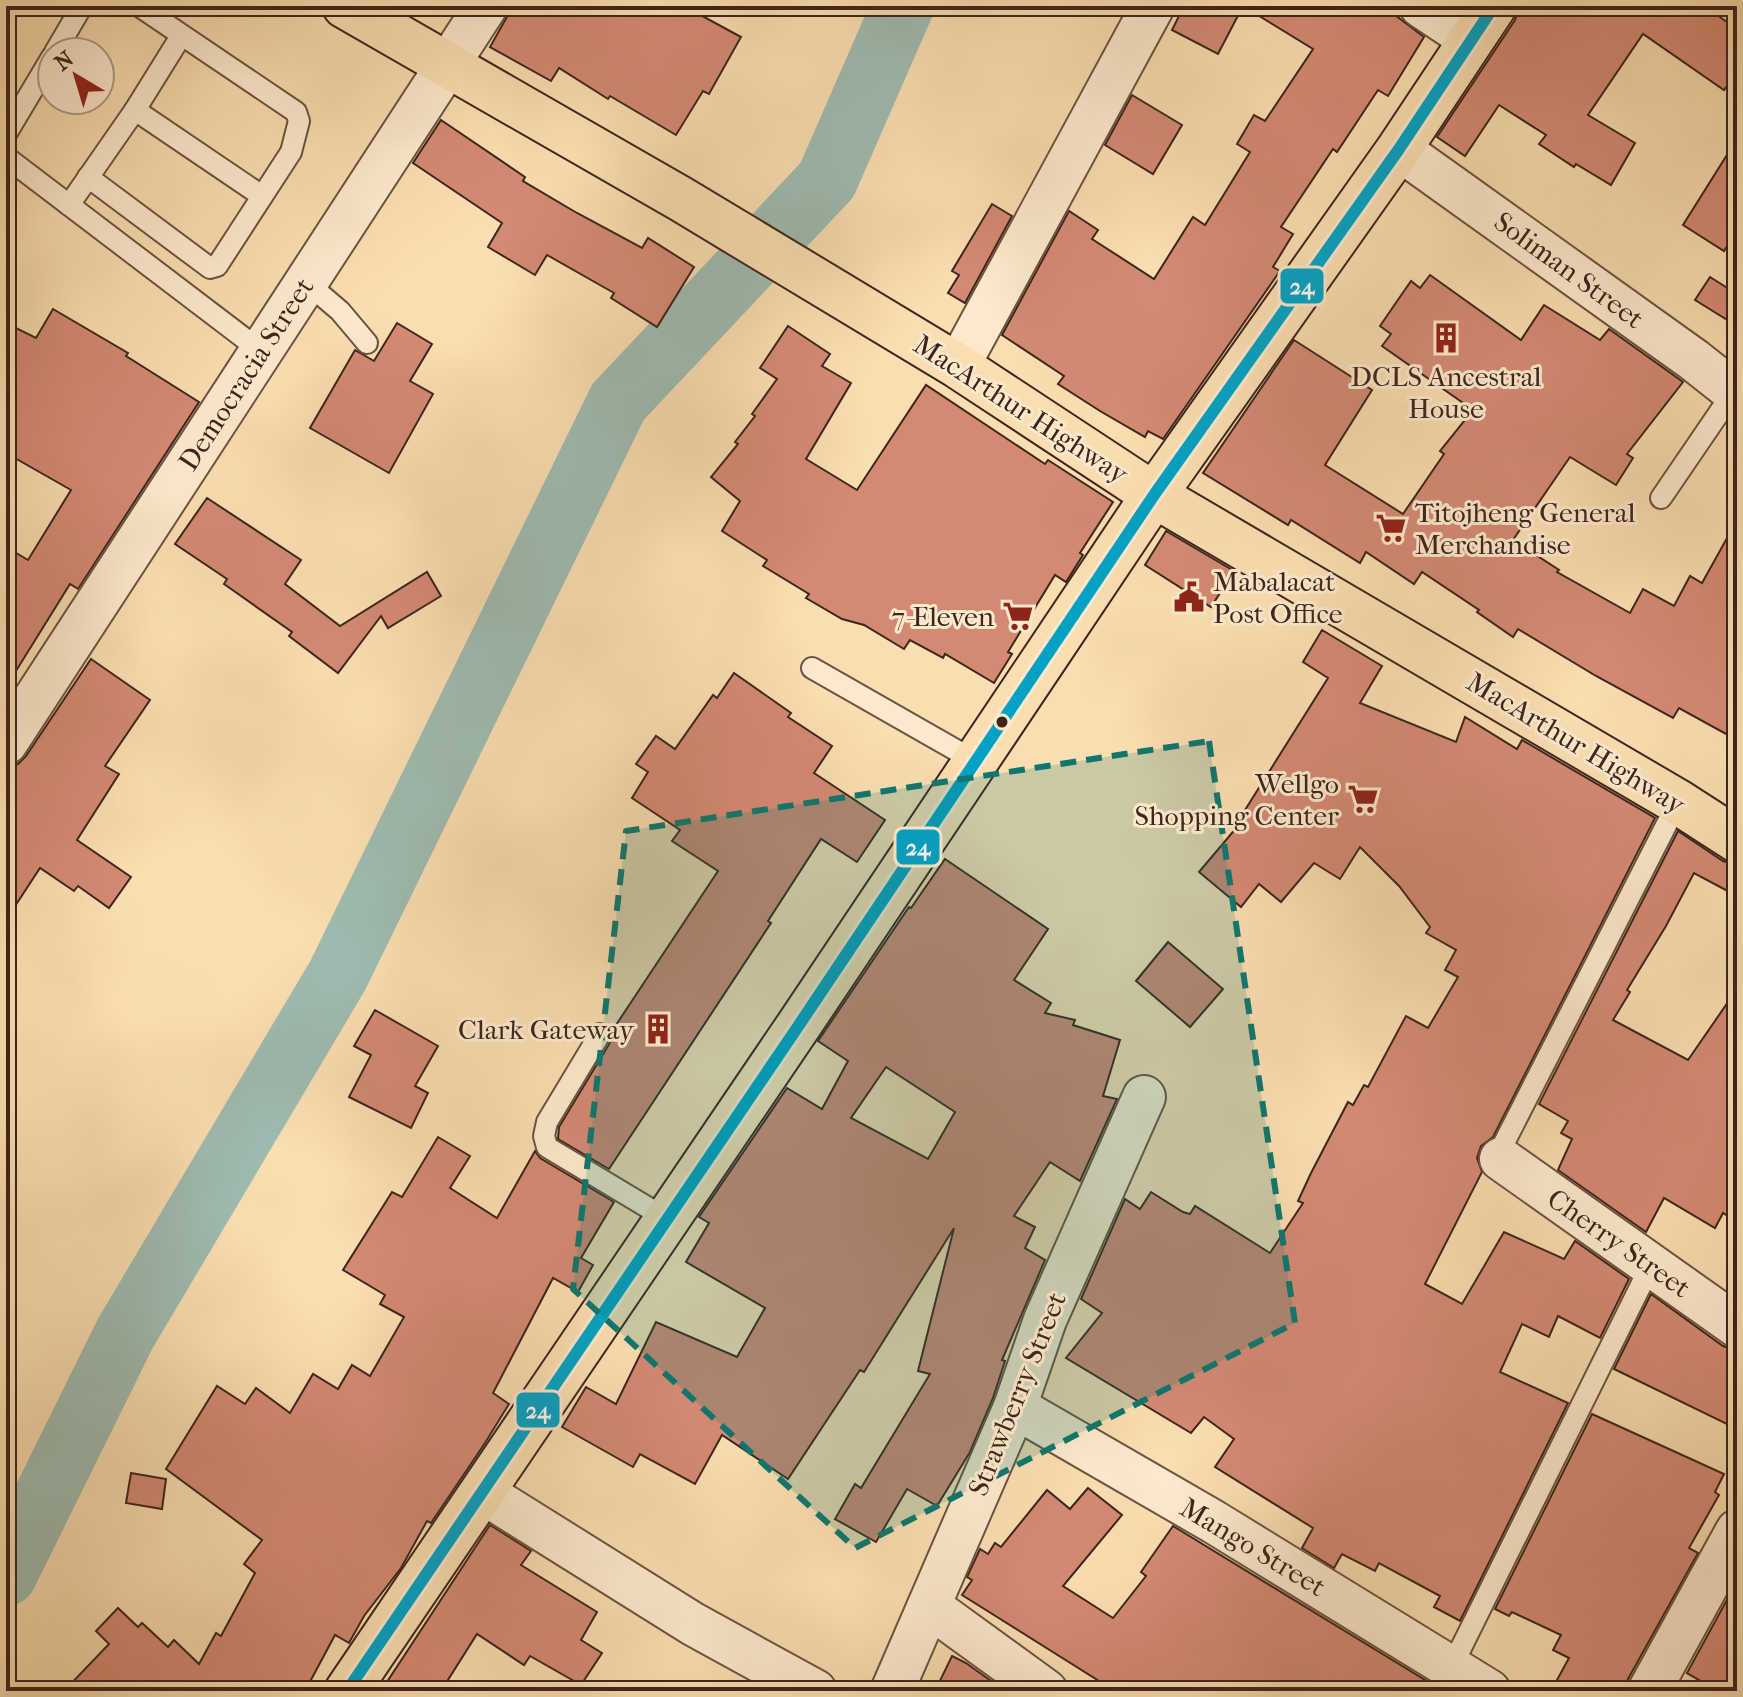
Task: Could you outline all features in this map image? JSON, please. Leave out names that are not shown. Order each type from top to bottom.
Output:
[{"type":"main road","name":"MacArthur Highway","points":[[345,6],[681,199],[958,366],[1154,495],[1678,802],[1737,840]]},
{"type":"main road","points":[[347,1691],[1154,495],[1399,149],[1483,23]]},
{"type":"street","name":"Democracia Street","points":[[6,743],[486,6]]},
{"type":"street","points":[[958,366],[1153,6]]},
{"type":"street","points":[[1421,6],[1483,23]]},
{"type":"street","name":"Soliman Street","points":[[1399,149],[1736,392]]},
{"type":"street","name":"Strawberry Street","points":[[892,1691],[1015,1407],[1045,1320],[1144,1097]]},
{"type":"street","name":"Cherry Street","points":[[1501,1159],[1737,1326]]},
{"type":"street","name":"Mango Street","points":[[1015,1407],[1214,1522],[1489,1691]]},
{"type":"street","points":[[482,1492],[693,1624],[815,1691]]},
{"type":"street","points":[[1649,1691],[1731,1556]]},
{"type":"street","points":[[929,1606],[1046,1691]]},
{"type":"lane","points":[[64,36],[82,6]]},
{"type":"lane","points":[[88,177],[210,268],[217,266],[291,152],[299,121],[296,112],[139,6]]},
{"type":"lane","points":[[69,205],[135,110],[181,36]]},
{"type":"lane","points":[[6,134],[36,83]]},
{"type":"lane","points":[[135,110],[262,196]]},
{"type":"lane","points":[[6,157],[261,351]]},
{"type":"lane","points":[[306,282],[340,311],[367,343]]},
{"type":"lane","points":[[1661,498],[1736,392]]},
{"type":"lane","points":[[812,668],[975,761]]},
{"type":"lane","points":[[1501,1159],[1503,1145],[1678,802]]},
{"type":"lane","points":[[600,1034],[547,1122],[544,1136],[547,1147],[667,1219]]},
{"type":"lane","points":[[1451,1668],[1650,1267]]},
{"type":"highlighted area","points":[[1209,741],[1295,1323],[855,1548],[573,1289],[626,831]]},
{"type":"building","points":[[513,6],[684,6],[741,37],[709,94],[703,91],[676,135],[610,96],[608,99],[559,68],[551,81],[490,47]]},
{"type":"building","points":[[1184,6],[1243,6],[1218,54],[1172,30]]},
{"type":"building","points":[[1243,6],[1383,6],[1424,37],[1388,96],[1378,90],[1337,152],[1333,149],[1281,227],[1293,234],[1273,267],[1280,271],[1163,439],[1148,431],[1145,437],[1058,384],[1064,376],[1002,335],[1069,211],[1098,230],[1092,239],[1154,279],[1193,217],[1205,225],[1250,152],[1237,144],[1254,115],[1265,121],[1313,49]]},
{"type":"building","points":[[1519,6],[1704,6],[1737,29],[1737,72],[1724,90],[1643,34],[1588,115],[1635,143],[1611,185],[1576,164],[1574,167],[1539,144],[1546,135],[1499,105],[1465,156],[1437,137],[1515,20]]},
{"type":"building","points":[[1132,95],[1182,125],[1153,174],[1105,145]]},
{"type":"building","points":[[441,120],[525,177],[523,181],[577,213],[642,248],[648,238],[694,267],[657,327],[611,298],[614,293],[547,255],[535,275],[488,247],[502,223],[413,163]]},
{"type":"building","points":[[1737,139],[1737,230],[1724,251],[1683,225]]},
{"type":"building","points":[[992,204],[1012,216],[965,303],[948,293],[959,275],[952,271]]},
{"type":"building","points":[[1430,275],[1521,340],[1544,305],[1600,340],[1609,329],[1683,382],[1627,454],[1633,458],[1616,485],[1570,457],[1513,540],[1559,570],[1557,572],[1630,613],[1643,589],[1674,606],[1690,576],[1702,583],[1737,520],[1737,740],[1679,708],[1673,718],[1518,629],[1513,637],[1422,572],[1414,584],[1366,552],[1360,563],[1291,520],[1288,525],[1203,473],[1294,340],[1372,390],[1325,465],[1403,514],[1444,454],[1440,451],[1473,410],[1382,346],[1391,334],[1380,326],[1411,281],[1420,288]]},
{"type":"building","points":[[1710,277],[1737,294],[1737,326],[1695,300]]},
{"type":"building","points":[[53,309],[128,353],[126,356],[199,402],[78,589],[70,584],[6,687],[6,547],[28,560],[71,490],[6,453],[6,323],[36,338]]},
{"type":"building","points":[[397,323],[432,344],[410,381],[433,394],[389,473],[310,428],[355,350],[374,361]]},
{"type":"building","points":[[788,326],[830,354],[822,366],[851,383],[806,459],[857,490],[926,385],[1045,464],[1048,460],[1113,502],[1080,553],[1083,555],[1066,582],[1055,575],[1008,652],[1012,654],[994,683],[945,654],[943,658],[910,640],[904,649],[864,625],[842,619],[806,598],[809,594],[763,566],[767,560],[722,531],[740,501],[711,477],[738,444],[735,442],[777,379],[760,368]]},
{"type":"building","points":[[207,498],[301,560],[285,584],[340,626],[427,572],[441,596],[388,628],[381,616],[338,673],[289,636],[292,632],[224,584],[227,579],[175,544]]},
{"type":"building","points":[[1166,531],[1234,571],[1211,607],[1145,565]]},
{"type":"building","points":[[1322,630],[1382,666],[1360,703],[1456,742],[1465,717],[1517,749],[1522,740],[1655,818],[1493,1137],[1481,1146],[1477,1158],[1482,1172],[1425,1284],[1462,1304],[1504,1232],[1564,1259],[1575,1241],[1629,1279],[1600,1338],[1558,1316],[1549,1337],[1522,1324],[1500,1372],[1568,1403],[1460,1621],[1434,1607],[1440,1596],[1379,1563],[1375,1571],[1342,1554],[1334,1568],[1302,1548],[1313,1528],[1215,1467],[1234,1439],[1204,1417],[1191,1433],[1066,1358],[1102,1313],[1081,1299],[1125,1199],[1140,1209],[1151,1192],[1183,1212],[1190,1214],[1195,1206],[1270,1253],[1303,1203],[1298,1201],[1348,1102],[1353,1105],[1364,1085],[1368,1087],[1406,1016],[1428,1028],[1458,977],[1445,970],[1456,950],[1426,933],[1430,927],[1399,886],[1360,847],[1340,879],[1314,863],[1281,902],[1259,884],[1241,907],[1199,872],[1243,820],[1240,818],[1328,678],[1303,662]]},
{"type":"building","points":[[91,659],[150,700],[105,766],[119,774],[77,840],[131,877],[109,908],[78,886],[74,891],[40,868],[6,920],[6,767],[18,764],[26,756]]},
{"type":"building","points":[[734,673],[791,713],[788,717],[832,746],[814,773],[885,820],[857,862],[821,839],[768,921],[771,923],[609,1169],[558,1139],[559,1127],[611,1041],[612,1031],[718,871],[672,841],[680,830],[632,798],[648,772],[636,764],[656,736],[675,749],[713,695],[717,698]]},
{"type":"building","points":[[1678,831],[1723,861],[1737,865],[1737,896],[1694,873],[1613,1020],[1688,1060],[1737,989],[1737,1222],[1723,1213],[1715,1228],[1664,1198],[1646,1232],[1558,1170],[1572,1139],[1561,1133],[1568,1121],[1539,1104]]},
{"type":"building","points":[[945,859],[1048,929],[1014,980],[1051,1003],[1045,1013],[1075,1020],[1073,1025],[1120,1040],[1103,1096],[1117,1099],[1080,1181],[1050,1162],[1014,1216],[1035,1227],[1025,1248],[1045,1260],[1002,1360],[1005,1361],[993,1398],[970,1452],[937,1506],[907,1489],[876,1542],[835,1519],[855,1484],[861,1488],[930,1374],[918,1371],[954,1228],[864,1372],[860,1370],[788,1479],[722,1435],[695,1484],[640,1454],[633,1467],[562,1427],[586,1387],[616,1404],[656,1322],[737,1357],[765,1308],[686,1262],[709,1223],[699,1217],[787,1088],[822,1109],[848,1061],[818,1041]],"holes":[[[886,1067],[955,1112],[928,1159],[851,1118]]]},
{"type":"building","points":[[1168,942],[1223,989],[1190,1027],[1136,981]]},
{"type":"building","points":[[375,1010],[438,1046],[415,1086],[428,1093],[411,1128],[349,1097],[371,1055],[354,1046]]},
{"type":"building","points":[[438,1137],[470,1156],[450,1188],[497,1218],[535,1151],[540,1158],[614,1202],[581,1258],[593,1265],[578,1292],[553,1278],[493,1393],[509,1404],[431,1523],[427,1521],[401,1568],[364,1616],[349,1643],[335,1635],[305,1691],[64,1691],[109,1644],[96,1631],[118,1608],[138,1627],[142,1623],[168,1647],[174,1640],[199,1664],[216,1633],[221,1636],[255,1573],[244,1564],[262,1540],[166,1469],[217,1386],[245,1404],[256,1388],[290,1413],[313,1374],[338,1389],[352,1365],[370,1376],[404,1317],[380,1304],[385,1295],[343,1270],[392,1192],[402,1197]]},
{"type":"building","points":[[1651,1294],[1723,1346],[1737,1350],[1737,1429],[1614,1369]]},
{"type":"building","points":[[1592,1414],[1724,1474],[1715,1492],[1719,1495],[1689,1548],[1698,1553],[1628,1679],[1625,1691],[1551,1691],[1569,1658],[1553,1650],[1561,1635],[1512,1612],[1509,1616],[1495,1609]]},
{"type":"building","points":[[131,1473],[166,1479],[162,1509],[126,1503]]},
{"type":"building","points":[[1088,1488],[1122,1515],[1063,1586],[1113,1618],[1146,1576],[1141,1572],[1173,1526],[1443,1691],[1115,1691],[962,1595],[972,1580],[967,1577],[980,1549],[988,1554],[995,1543],[1001,1547],[1047,1490],[1070,1509]]},
{"type":"building","points":[[490,1525],[531,1551],[521,1565],[597,1612],[581,1640],[602,1653],[581,1685],[530,1656],[524,1665],[477,1634],[441,1691],[381,1691]]},
{"type":"building","points":[[1735,1585],[1737,1691],[1718,1691],[1687,1673]]},
{"type":"building","points":[[952,1656],[966,1663],[1005,1691],[935,1691]]},
{"type":"waterway","points":[[6,1575],[125,1334],[338,975],[618,402],[827,180],[903,6]]},
{"type":"transit line","name":"24","points":[[347,1691],[1154,495],[1399,149],[1494,6]]},
{"type":"place","name":"DCLS Ancestral House","points":[[1446,338]]},
{"type":"place","name":"Titojheng General Merchandise","points":[[1391,528]]},
{"type":"place","name":"Mabalacat Post Office","points":[[1189,597]]},
{"type":"place","name":"7-Eleven","points":[[1018,616]]},
{"type":"place","name":"Wellgo Shopping Center","points":[[1363,799]]},
{"type":"place","name":"Clark Gateway","points":[[658,1029]]}]
